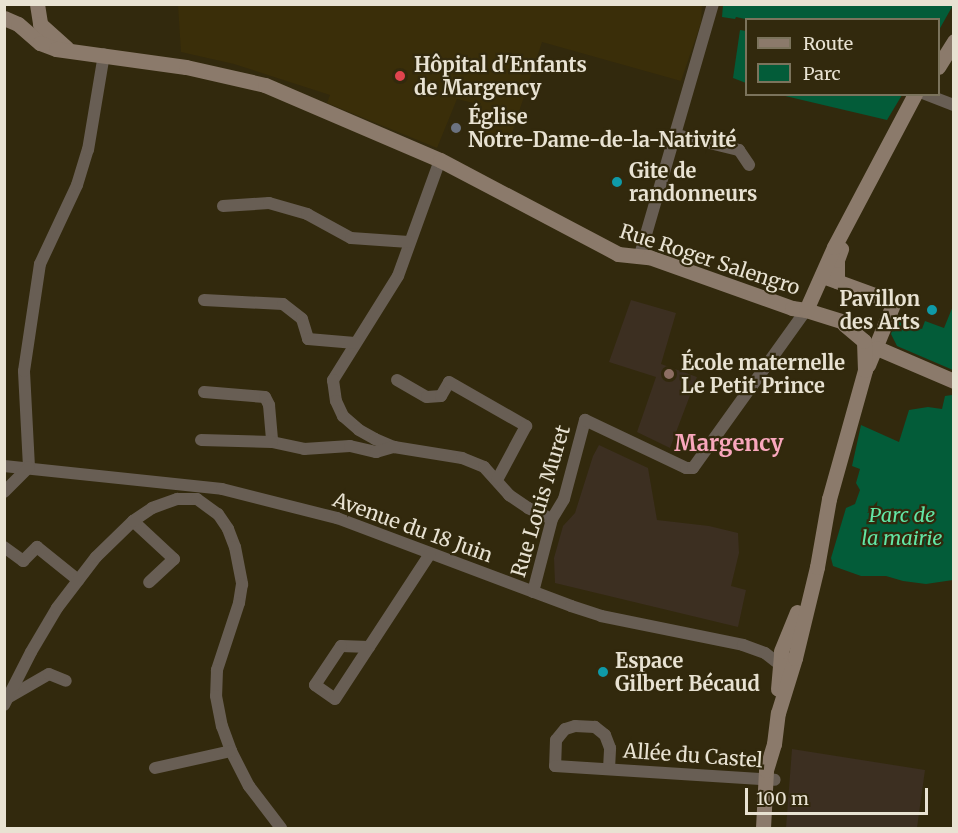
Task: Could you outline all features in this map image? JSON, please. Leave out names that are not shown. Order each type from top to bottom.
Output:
[{"type":"main road","points":[[39,15],[55,39],[70,50]]},
{"type":"main road","name":"Rue Roger Salengro","points":[[16,24],[49,47],[104,54],[244,80],[315,105],[440,160],[618,254],[632,257],[640,255],[792,308],[806,310],[844,324],[867,329],[874,338],[877,348]]},
{"type":"main road","points":[[940,50],[954,26]]},
{"type":"main road","points":[[940,65],[954,40]]},
{"type":"main road","points":[[806,310],[914,96]]},
{"type":"main road","points":[[837,281],[837,260],[840,250],[923,96]]},
{"type":"main road","points":[[763,828],[778,713],[797,614],[810,566],[820,546],[830,499],[865,370],[877,348],[894,302],[822,275]]},
{"type":"main road","points":[[844,324],[864,340],[865,370]]},
{"type":"main road","points":[[877,348],[954,381]]},
{"type":"main road","points":[[770,780],[772,828]]},
{"type":"street","points":[[640,255],[677,135],[713,4]]},
{"type":"street","points":[[16,24],[39,15]]},
{"type":"street","points":[[4,492],[29,467],[24,371],[40,264],[77,185],[88,150],[104,54]]},
{"type":"street","points":[[929,96],[954,105]]},
{"type":"street","points":[[677,135],[739,150],[749,165]]},
{"type":"street","points":[[440,160],[398,276],[333,380],[336,401],[343,416],[359,430],[394,447],[462,458],[484,467],[509,495],[528,508],[552,519]]},
{"type":"street","points":[[223,207],[269,203],[307,213],[351,238],[409,242]]},
{"type":"street","points":[[204,300],[283,303],[302,319],[308,339],[355,343]]},
{"type":"street","name":"Rue Louis Muret","points":[[533,592],[552,519],[564,499],[585,420],[686,468],[693,468],[806,310]]},
{"type":"street","points":[[397,380],[427,397],[441,396],[449,382],[526,426],[497,480]]},
{"type":"street","points":[[204,392],[265,397],[269,405],[272,442]]},
{"type":"street","points":[[350,446],[359,430]]},
{"type":"street","points":[[201,440],[272,442],[304,449],[350,446],[376,452],[394,447]]},
{"type":"street","name":"Avenue du 18 Juin","points":[[4,466],[222,489],[337,518],[601,616],[743,645],[765,653],[789,655]]},
{"type":"street","points":[[6,701],[31,652],[78,580],[105,548],[134,521],[167,501],[186,498],[205,503],[218,514],[228,529],[235,547],[242,584],[237,611],[220,657],[216,686],[222,726],[231,751],[249,786],[280,828]]},
{"type":"street","points":[[134,521],[174,559],[149,582]]},
{"type":"street","points":[[4,547],[22,561],[37,547],[78,580]]},
{"type":"street","points":[[369,647],[341,646],[315,685],[335,699],[430,554]]},
{"type":"street","points":[[743,645],[771,646],[789,655]]},
{"type":"street","points":[[6,701],[49,674],[66,681]]},
{"type":"street","name":"Allée du Castel","points":[[609,769],[610,748],[605,735],[596,727],[575,726],[565,729],[556,740],[555,766],[770,780]]},
{"type":"street","points":[[156,768],[231,751]]},
{"type":"shaded area","name":"Hôpital d'Enfants de Margency","points":[[178,4],[702,5],[701,23],[681,81],[542,42],[510,139],[502,136],[498,143],[479,133],[482,118],[480,110],[473,103],[457,99],[437,148],[327,103],[330,95],[234,64],[181,52]]},
{"type":"shaded area","name":"École maternelle Le Petit Prince","points":[[631,300],[676,313],[661,364],[697,377],[670,448],[637,432],[656,377],[609,362]]},
{"type":"shaded area","points":[[599,445],[648,468],[657,520],[709,526],[738,533],[739,553],[731,586],[746,590],[738,627],[555,583],[554,558],[563,526],[575,513],[593,456]]},
{"type":"shaded area","points":[[792,749],[925,770],[917,828],[786,828]]},
{"type":"green space","points":[[723,4],[953,5],[940,28],[940,18],[745,19],[736,17],[735,19],[722,17]]},
{"type":"green space","points":[[740,30],[745,31],[745,83],[733,78]]},
{"type":"green space","points":[[785,96],[901,96],[887,120]]},
{"type":"green space","points":[[953,306],[953,370],[897,346],[891,334],[896,319],[922,329],[925,321],[944,328]]},
{"type":"green space","name":"Parc de la mairie","points":[[952,395],[953,580],[926,584],[886,576],[861,576],[833,566],[831,558],[846,508],[855,504],[860,490],[856,483],[860,469],[852,466],[861,425],[899,442],[909,410],[928,407],[942,409],[945,396]]},
{"type":"place","name":"Hôpital d'Enfants de Margency","points":[[400,76]]},
{"type":"place","name":"Église Notre-Dame-de-la-Nativité","points":[[456,128]]},
{"type":"place","name":"Gite de randonneurs","points":[[617,182]]},
{"type":"place","name":"Pavillon des Arts","points":[[932,310]]},
{"type":"place","name":"École maternelle Le Petit Prince","points":[[669,374]]},
{"type":"place","name":"Espace Gilbert Bécaud","points":[[603,672]]},
{"type":"district","name":"Margency","points":[[729,444]]}]
